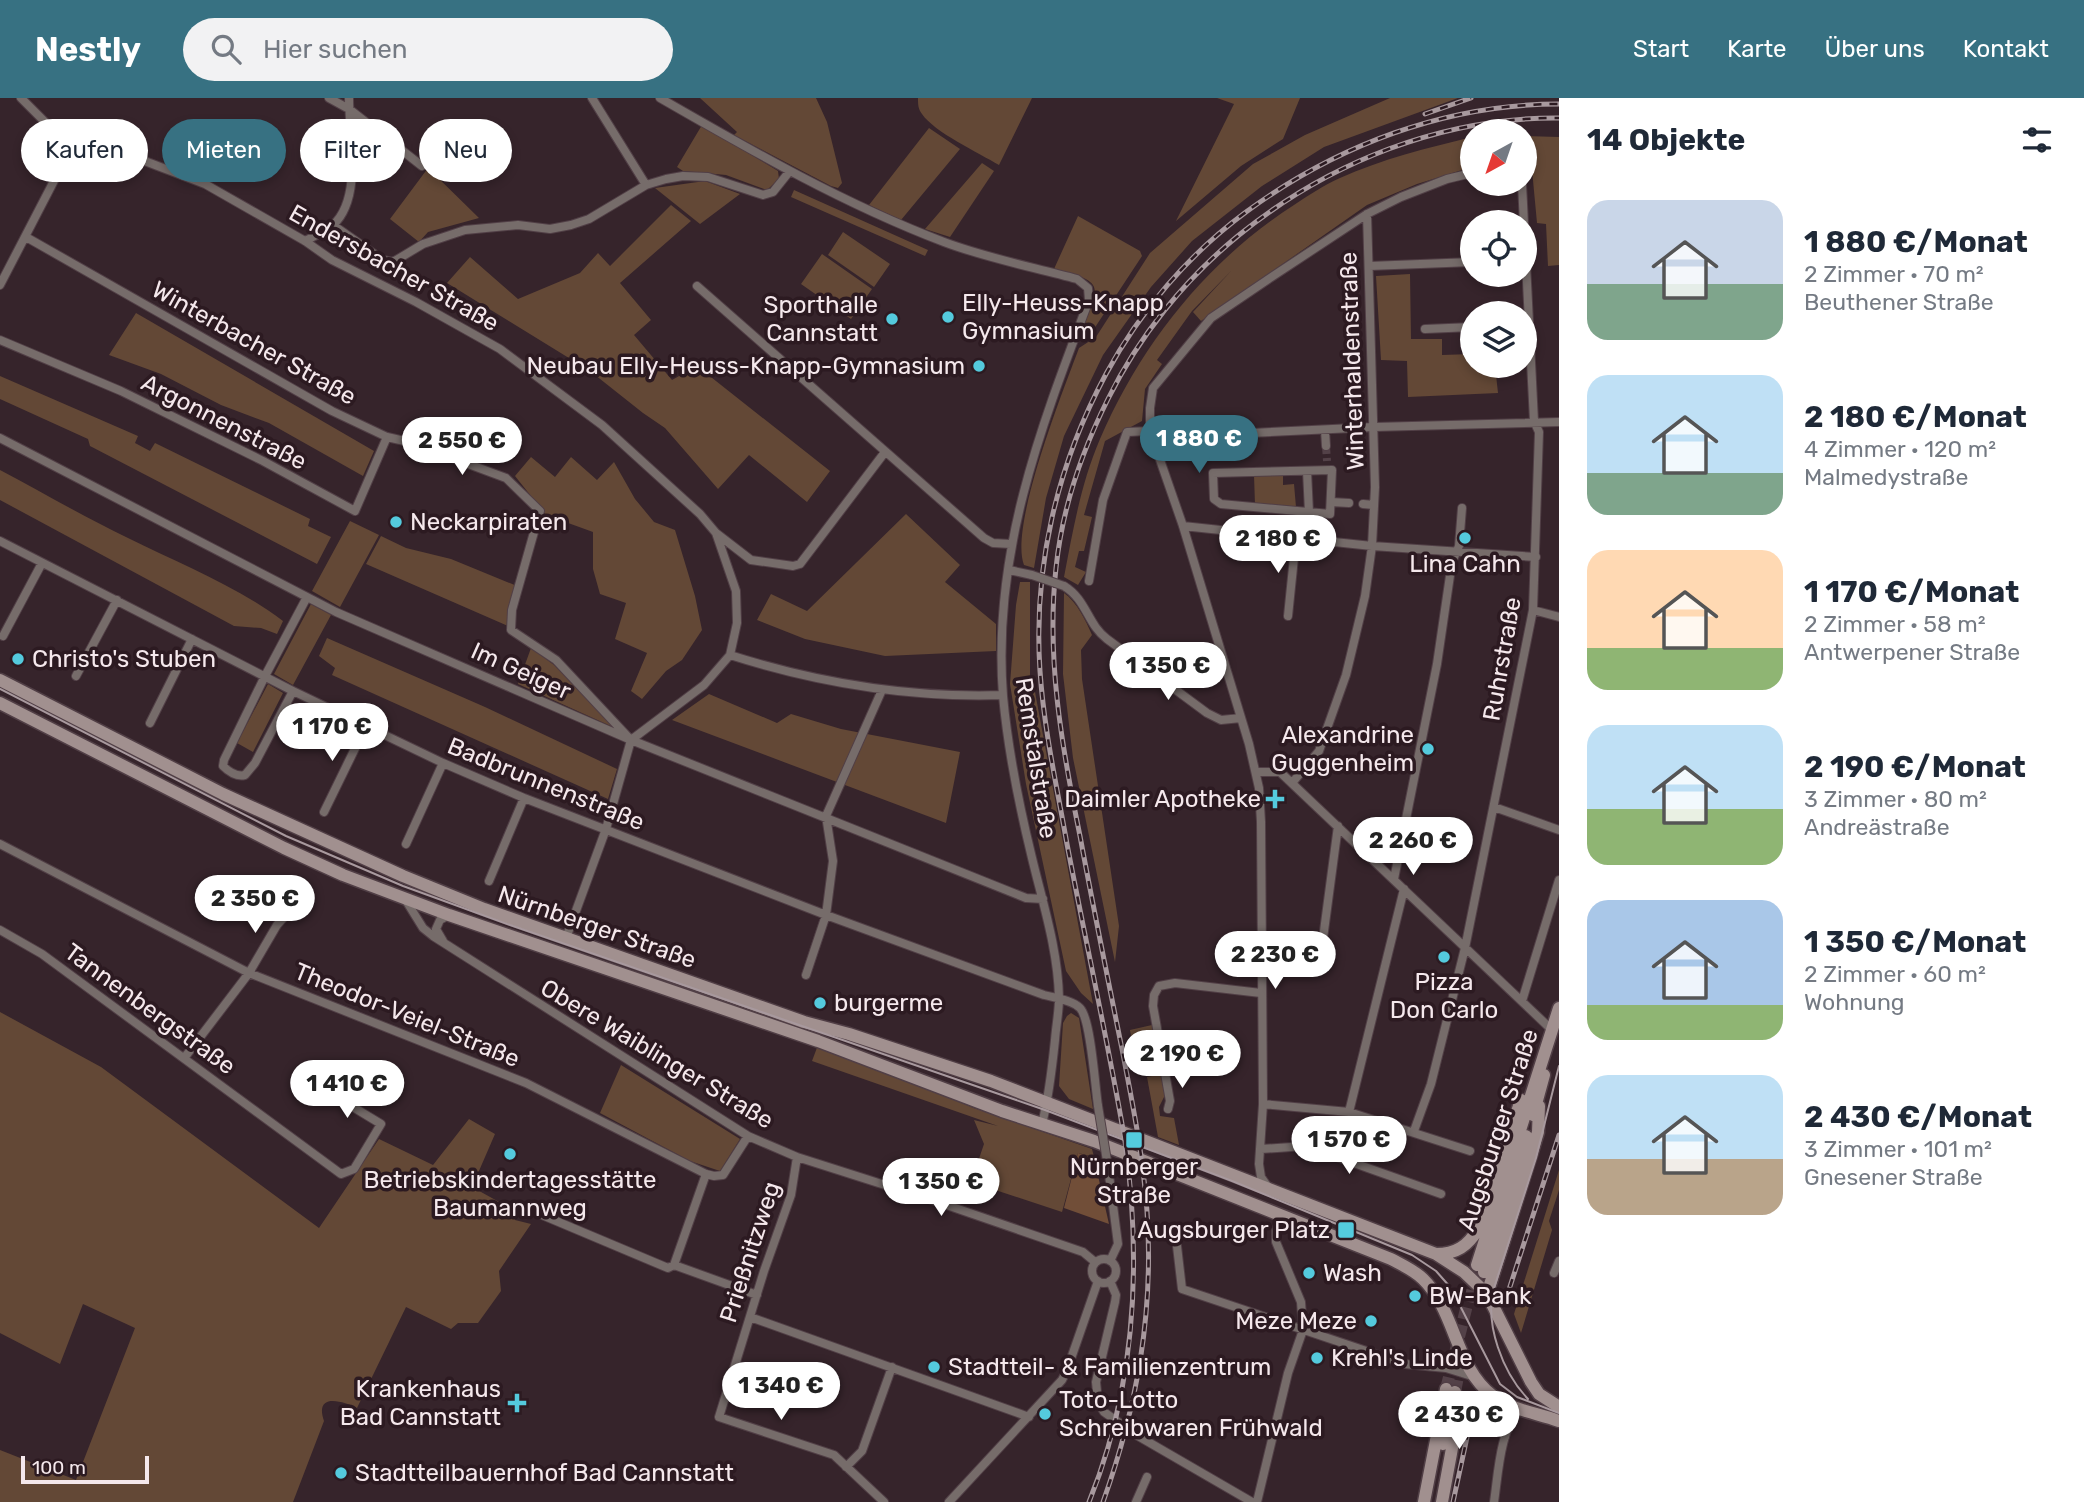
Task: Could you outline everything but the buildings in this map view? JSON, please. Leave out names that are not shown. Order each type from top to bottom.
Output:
[{"type":"main road","name":"Nürnberger Straße","points":[[0,680],[272,818],[470,904],[804,1022],[991,1081],[1436,1254]]},
{"type":"main road","name":"Nürnberger Straße","points":[[0,703],[284,849],[405,899],[818,1041],[983,1104],[1143,1159],[1410,1269],[1432,1290],[1475,1377]]},
{"type":"main road","name":"Augsburger Straße","points":[[1555,1031],[1536,1076],[1481,1269],[1518,1173],[1522,1150],[1540,1093],[1555,1031],[1559,1008]]},
{"type":"main road","points":[[1436,1254],[1459,1250],[1478,1229],[1521,1098],[1536,1076]]},
{"type":"main road","points":[[1488,1294],[1538,1132],[1540,1093]]},
{"type":"main road","points":[[1436,1254],[1464,1272],[1488,1294],[1531,1382],[1539,1394],[1559,1407]]},
{"type":"main road","points":[[1475,1377],[1489,1394],[1521,1409],[1559,1421]]},
{"type":"main road","points":[[1424,1502],[1454,1392]]},
{"type":"main road","points":[[1430,1502],[1454,1392]]},
{"type":"main road","points":[[1442,1502],[1454,1392]]},
{"type":"street","points":[[21,98],[42,119]]},
{"type":"street","points":[[329,98],[349,109],[419,164]]},
{"type":"street","points":[[305,241],[333,225],[346,207],[351,182],[349,98]]},
{"type":"street","points":[[592,98],[646,185]]},
{"type":"street","points":[[333,225],[383,260],[393,262],[423,244],[465,230],[518,225],[550,229],[571,225],[589,219],[646,185],[683,176],[708,177],[763,195],[773,192],[789,172],[660,98]]},
{"type":"street","name":"Endersbacher Straße","points":[[148,162],[205,184],[305,241],[332,260],[416,302],[500,349],[602,425],[700,514],[716,533]]},
{"type":"street","name":"Remstalstraße","points":[[789,172],[895,222],[947,243],[1077,279],[1088,288],[1089,300],[1026,481],[1011,544],[1003,629],[1003,695],[1015,776],[1043,899],[1059,1000],[1042,1124]]},
{"type":"street","points":[[1270,1189],[1261,1177],[1259,1164],[1263,1104],[1261,822],[1256,772],[1183,526],[1150,431],[1153,388],[1211,318],[1367,214],[1413,192],[1460,176]]},
{"type":"street","points":[[0,285],[54,182]]},
{"type":"street","name":"Winterhaldenstraße","points":[[1292,783],[1319,751],[1346,676],[1365,596],[1374,505],[1367,214]]},
{"type":"street","name":"Winterbacher Straße","points":[[26,237],[332,411],[387,437],[409,442],[506,478],[540,511],[512,610],[511,630],[556,660],[631,740]]},
{"type":"street","points":[[1369,266],[1460,262]]},
{"type":"street","points":[[0,264],[8,271]]},
{"type":"street","points":[[697,286],[984,538],[993,543],[1011,544]]},
{"type":"street","points":[[1425,329],[1460,328]]},
{"type":"street","name":"Argonnenstraße","points":[[0,340],[121,391],[263,461],[355,511],[387,437]]},
{"type":"street","name":"Ruhrstraße","points":[[1414,1131],[1431,1084],[1465,948],[1533,610],[1539,432],[1534,421],[1531,378]]},
{"type":"street","points":[[1153,441],[1168,437],[1374,427],[1559,422]]},
{"type":"street","points":[[1325,430],[1326,446]]},
{"type":"street","points":[[1089,581],[1103,500],[1127,432],[1150,431]]},
{"type":"street","name":"Im Geiger","points":[[0,438],[307,597],[631,740],[1026,898],[1043,899]]},
{"type":"street","points":[[716,533],[751,560],[793,566],[800,564],[885,452]]},
{"type":"street","points":[[1326,461],[1327,470]]},
{"type":"street","points":[[1327,470],[1332,470],[1330,514],[1221,504],[1214,499],[1213,473],[1327,470]]},
{"type":"street","points":[[1307,471],[1308,512]]},
{"type":"street","points":[[1331,502],[1349,503]]},
{"type":"street","points":[[1363,504],[1374,505]]},
{"type":"street","points":[[1394,879],[1437,664],[1455,553],[1459,546],[1462,508]]},
{"type":"street","points":[[1183,526],[1371,546],[1536,557]]},
{"type":"street","points":[[566,938],[606,829],[631,740],[704,685],[730,655],[737,622],[736,591],[716,533]]},
{"type":"street","points":[[1288,616],[1296,538]]},
{"type":"street","name":"Badbrunnenstraße","points":[[0,541],[293,691],[443,764],[826,915],[1073,1003],[1083,1012],[1108,1167],[1118,1244],[1110,1261]]},
{"type":"street","points":[[3,636],[42,563]]},
{"type":"street","points":[[1009,569],[1064,586],[1078,596],[1096,629],[1107,639],[1207,713],[1221,720],[1241,718]]},
{"type":"street","points":[[293,691],[255,763],[245,775],[234,775],[223,766],[224,760],[307,597]]},
{"type":"street","points":[[76,676],[117,600]]},
{"type":"street","points":[[1533,610],[1559,617]]},
{"type":"street","points":[[150,723],[192,639]]},
{"type":"street","points":[[730,655],[806,675],[883,690],[1003,695]]},
{"type":"street","points":[[806,975],[826,915],[833,860],[826,816],[883,690]]},
{"type":"street","points":[[324,812],[366,726]]},
{"type":"street","points":[[405,844],[443,764]]},
{"type":"street","points":[[1256,772],[1280,772],[1555,1031]]},
{"type":"street","points":[[489,881],[524,798]]},
{"type":"street","points":[[1494,807],[1559,830]]},
{"type":"street","points":[[1320,961],[1338,826]]},
{"type":"street","name":"Theodor-Veiel-Straße","points":[[0,844],[249,973],[526,1083],[706,1174]]},
{"type":"street","points":[[1522,1001],[1559,880]]},
{"type":"street","points":[[1349,1112],[1404,889]]},
{"type":"street","name":"Obere Waiblinger Straße","points":[[405,899],[423,928],[445,944],[748,1136],[797,1157],[1073,1248],[1096,1262]]},
{"type":"street","points":[[185,1057],[249,973],[286,915]]},
{"type":"street","points":[[445,944],[436,929],[440,920],[449,915]]},
{"type":"street","name":"Tannenbergstraße","points":[[0,930],[42,954],[341,1174],[354,1169],[381,1124],[330,1093],[334,1086]]},
{"type":"street","points":[[1168,1109],[1170,1101],[1153,1006],[1154,995],[1159,986],[1175,983],[1261,993]]},
{"type":"street","points":[[1263,1104],[1349,1112],[1470,1151]]},
{"type":"street","points":[[542,1215],[668,1268],[674,1265],[706,1174],[723,1175],[748,1136]]},
{"type":"street","points":[[1261,1149],[1306,1146],[1441,1194]]},
{"type":"street","name":"Prießnitzweg","points":[[797,1157],[791,1195],[764,1270],[719,1417],[834,1455],[884,1502]]},
{"type":"street","points":[[1239,1178],[1248,1175],[1259,1164]]},
{"type":"street","points":[[1110,1281],[1116,1295],[1096,1382],[1098,1402],[1104,1412],[1129,1430],[1254,1502],[1288,1373],[1303,1330],[1301,1302],[1276,1242],[1281,1216]]},
{"type":"street","points":[[1175,1229],[1182,1289],[1405,1364],[1439,1367],[1475,1377]]},
{"type":"street","points":[[948,1502],[1029,1417],[1068,1370],[1098,1281],[1092,1271],[1096,1262],[1101,1259],[1110,1261],[1116,1272],[1110,1281]]},
{"type":"street","points":[[1554,1273],[1559,1261]]},
{"type":"street","points":[[674,1265],[757,1295]]},
{"type":"street","points":[[1098,1281],[1110,1281]]},
{"type":"street","points":[[750,1317],[1029,1417]]},
{"type":"street","points":[[846,1467],[862,1451],[892,1367]]},
{"type":"street","points":[[1489,1394],[1505,1438]]},
{"type":"street","points":[[1494,1502],[1510,1420],[1521,1409]]},
{"type":"street","points":[[1136,1502],[1147,1476]]},
{"type":"shaded area","points":[[700,98],[816,98],[827,122],[842,183],[838,188],[831,186],[734,135],[737,132]]},
{"type":"shaded area","points":[[918,98],[1032,98],[999,165],[936,128],[921,112]]},
{"type":"shaded area","points":[[1217,98],[1300,98],[1283,139],[1241,166],[1176,221],[1234,104]]},
{"type":"shaded area","points":[[1390,98],[1458,98],[1324,147],[1262,186],[1192,241],[1151,287],[1103,355],[1064,436],[1046,498],[1034,568],[1024,565],[1021,546],[1031,491],[1079,348],[1096,337],[1150,253],[1253,164],[1305,135]]},
{"type":"shaded area","points":[[702,125],[778,171],[779,179],[767,190],[726,175],[683,171],[677,167]]},
{"type":"shaded area","points":[[929,128],[960,149],[901,220],[869,205]]},
{"type":"shaded area","points":[[1537,136],[1559,137],[1559,265],[1548,266],[1546,224],[1537,223]]},
{"type":"shaded area","points":[[1460,140],[1460,171],[1417,184],[1367,205],[1201,321],[1193,312],[1232,270],[1192,311],[1157,360],[1162,364],[1145,389],[1142,421],[1105,441],[1084,515],[1092,517],[1084,551],[1079,551],[1075,567],[1086,572],[1078,585],[1064,577],[1078,507],[1100,439],[1135,370],[1180,307],[1233,252],[1262,227],[1300,201],[1356,171]]},
{"type":"shaded area","points":[[982,163],[994,171],[950,237],[925,229]]},
{"type":"shaded area","points":[[419,180],[442,182],[479,218],[428,232],[419,242],[390,219]]},
{"type":"shaded area","points":[[705,181],[740,194],[700,224],[655,188]]},
{"type":"shaded area","points":[[794,190],[928,250],[925,256],[791,197]]},
{"type":"shaded area","points":[[671,205],[691,221],[620,283],[651,320],[634,335],[672,380],[697,366],[830,471],[807,502],[749,455],[718,489],[665,428],[590,371],[447,283],[470,257],[518,299],[580,273],[598,253],[610,266]]},
{"type":"shaded area","points":[[1078,216],[1140,251],[1142,256],[1090,335],[1085,337],[1082,333],[1095,289],[1092,283],[1084,278],[1054,269]]},
{"type":"shaded area","points":[[843,232],[890,264],[874,287],[828,255]]},
{"type":"shaded area","points":[[822,254],[872,289],[851,319],[801,284]]},
{"type":"shaded area","points":[[1410,274],[1411,339],[1442,339],[1442,355],[1460,354],[1460,378],[1496,378],[1498,393],[1408,397],[1407,361],[1381,360],[1376,276]]},
{"type":"shaded area","points":[[136,313],[374,451],[363,476],[269,423],[221,405],[161,374],[109,355]]},
{"type":"shaded area","points":[[0,376],[138,436],[135,443],[150,451],[155,443],[310,519],[308,526],[331,537],[317,564],[90,446],[88,439],[0,399]]},
{"type":"shaded area","points":[[531,457],[555,477],[571,457],[597,480],[614,462],[635,499],[654,522],[675,530],[695,596],[702,630],[682,660],[666,671],[642,699],[631,691],[647,653],[615,639],[626,603],[600,594],[593,569],[593,532],[546,515],[515,476]]},
{"type":"shaded area","points":[[0,470],[95,522],[247,597],[283,621],[277,634],[261,628],[234,626],[0,500]]},
{"type":"shaded area","points":[[1283,474],[1283,485],[1294,484],[1296,507],[1255,505],[1254,475]]},
{"type":"shaded area","points":[[906,514],[960,565],[945,582],[996,624],[996,651],[885,656],[805,639],[757,620],[771,594],[807,611]]},
{"type":"shaded area","points":[[350,521],[379,535],[340,607],[312,591]]},
{"type":"shaded area","points":[[381,536],[406,548],[451,559],[517,586],[508,626],[366,564]]},
{"type":"shaded area","points":[[1020,582],[1030,582],[1030,685],[1035,692],[1093,1004],[1081,993],[1066,971],[1026,784],[1010,684]]},
{"type":"shaded area","points":[[1064,593],[1077,607],[1092,635],[1081,650],[1082,679],[1119,926],[1115,962],[1073,758],[1063,674]]},
{"type":"shaded area","points":[[311,604],[331,615],[293,685],[274,674]]},
{"type":"shaded area","points":[[327,638],[485,707],[617,769],[608,799],[332,675],[335,668],[319,656]]},
{"type":"shaded area","points":[[531,648],[554,665],[615,728],[518,684]]},
{"type":"shaded area","points":[[268,684],[283,693],[253,752],[237,743]]},
{"type":"shaded area","points":[[709,694],[777,723],[791,714],[841,729],[960,752],[946,823],[672,720]]},
{"type":"shaded area","points":[[0,1012],[101,1067],[319,1228],[379,1139],[433,1165],[469,1119],[495,1134],[472,1187],[517,1212],[515,1220],[531,1224],[499,1271],[501,1291],[478,1323],[458,1323],[451,1329],[406,1307],[357,1408],[338,1401],[326,1402],[323,1406],[324,1421],[293,1502],[0,1502],[0,1450],[76,1480],[135,1328],[83,1304],[60,1364],[0,1333]]},
{"type":"shaded area","points":[[1071,1013],[1079,1018],[1093,1109],[1069,1099],[1059,1086],[1063,1023]]},
{"type":"shaded area","points":[[1152,1025],[1161,1070],[1137,1073],[1130,1030]]},
{"type":"shaded area","points":[[818,1045],[974,1108],[1092,1149],[1094,1157],[1078,1153],[1062,1212],[971,1182],[984,1144],[974,1120],[998,1126],[812,1061]]},
{"type":"shaded area","points":[[621,1065],[740,1139],[720,1171],[690,1161],[600,1113]]},
{"type":"shaded area","points":[[1162,1074],[1165,1095],[1159,1107],[1160,1116],[1174,1118],[1179,1145],[1158,1137],[1147,1077]]},
{"type":"shaded area","points":[[1078,1153],[1094,1158],[1109,1224],[1064,1208]]},
{"type":"shaded area","points":[[1559,1170],[1559,1190],[1549,1221],[1552,1230],[1521,1333],[1514,1314]]},
{"type":"tunnel","points":[[1326,446],[1327,461]]},
{"type":"tunnel","points":[[1446,1389],[1477,1265]]},
{"type":"tunnel","points":[[1455,1392],[1463,1351]]},
{"type":"tram line","points":[[0,689],[286,836],[403,886],[1045,1110],[1232,1181],[1412,1255],[1436,1271],[1451,1288],[1500,1384],[1517,1397],[1559,1413]]},
{"type":"tram line","points":[[1528,1399],[1511,1376],[1498,1347],[1492,1302],[1494,1288],[1536,1158],[1559,1066]]},
{"type":"railway","points":[[1425,114],[1471,98]]},
{"type":"railway","points":[[1089,1502],[1105,1458],[1126,1369],[1131,1324],[1133,1233],[1125,1141],[1051,758],[1040,671],[1040,594],[1045,555],[1052,518],[1074,444],[1106,374],[1150,306],[1205,246],[1246,212],[1317,167],[1394,133],[1475,111],[1559,104]]},
{"type":"railway","points":[[1103,1502],[1134,1395],[1145,1323],[1149,1249],[1137,1128],[1073,803],[1054,669],[1053,602],[1056,568],[1074,481],[1099,419],[1134,353],[1182,290],[1239,235],[1311,186],[1389,149],[1431,135],[1473,126],[1559,118]]},
{"type":"railway","points":[[1505,1302],[1559,1135]]},
{"type":"railway","points":[[1453,1502],[1474,1405]]},
{"type":"place","name":"Elly-Heuss-Knapp Gymnasium","points":[[948,317]]},
{"type":"place","name":"Sporthalle Cannstatt","points":[[892,319]]},
{"type":"place","name":"Neubau Elly-Heuss-Knapp-Gymnasium","points":[[979,366]]},
{"type":"place","name":"Neckarpiraten","points":[[396,522]]},
{"type":"place","name":"Lina Cahn","points":[[1465,538]]},
{"type":"place","name":"Christo's Stuben","points":[[18,659]]},
{"type":"place","name":"Alexandrine Guggenheim","points":[[1428,749]]},
{"type":"place","name":"Daimler Apotheke","points":[[1275,799]]},
{"type":"place","name":"Pizza Don Carlo","points":[[1444,957]]},
{"type":"place","name":"burgerme","points":[[820,1003]]},
{"type":"place","name":"Nürnberger Straße","points":[[1134,1140]]},
{"type":"place","name":"Betriebskindertagesstätte Baumannweg","points":[[510,1154]]},
{"type":"place","name":"Augsburger Platz","points":[[1346,1230]]},
{"type":"place","name":"Wash","points":[[1309,1273]]},
{"type":"place","name":"BW-Bank","points":[[1415,1296]]},
{"type":"place","name":"Meze Meze","points":[[1371,1321]]},
{"type":"place","name":"Krehl's Linde","points":[[1317,1358]]},
{"type":"place","name":"Stadtteil- & Familienzentrum","points":[[934,1367]]},
{"type":"place","name":"Krankenhaus Bad Cannstatt","points":[[517,1403]]},
{"type":"place","name":"Toto-Lotto Schreibwaren Frühwald","points":[[1045,1414]]},
{"type":"place","name":"Stadtteilbauernhof Bad Cannstatt","points":[[341,1473]]}]
